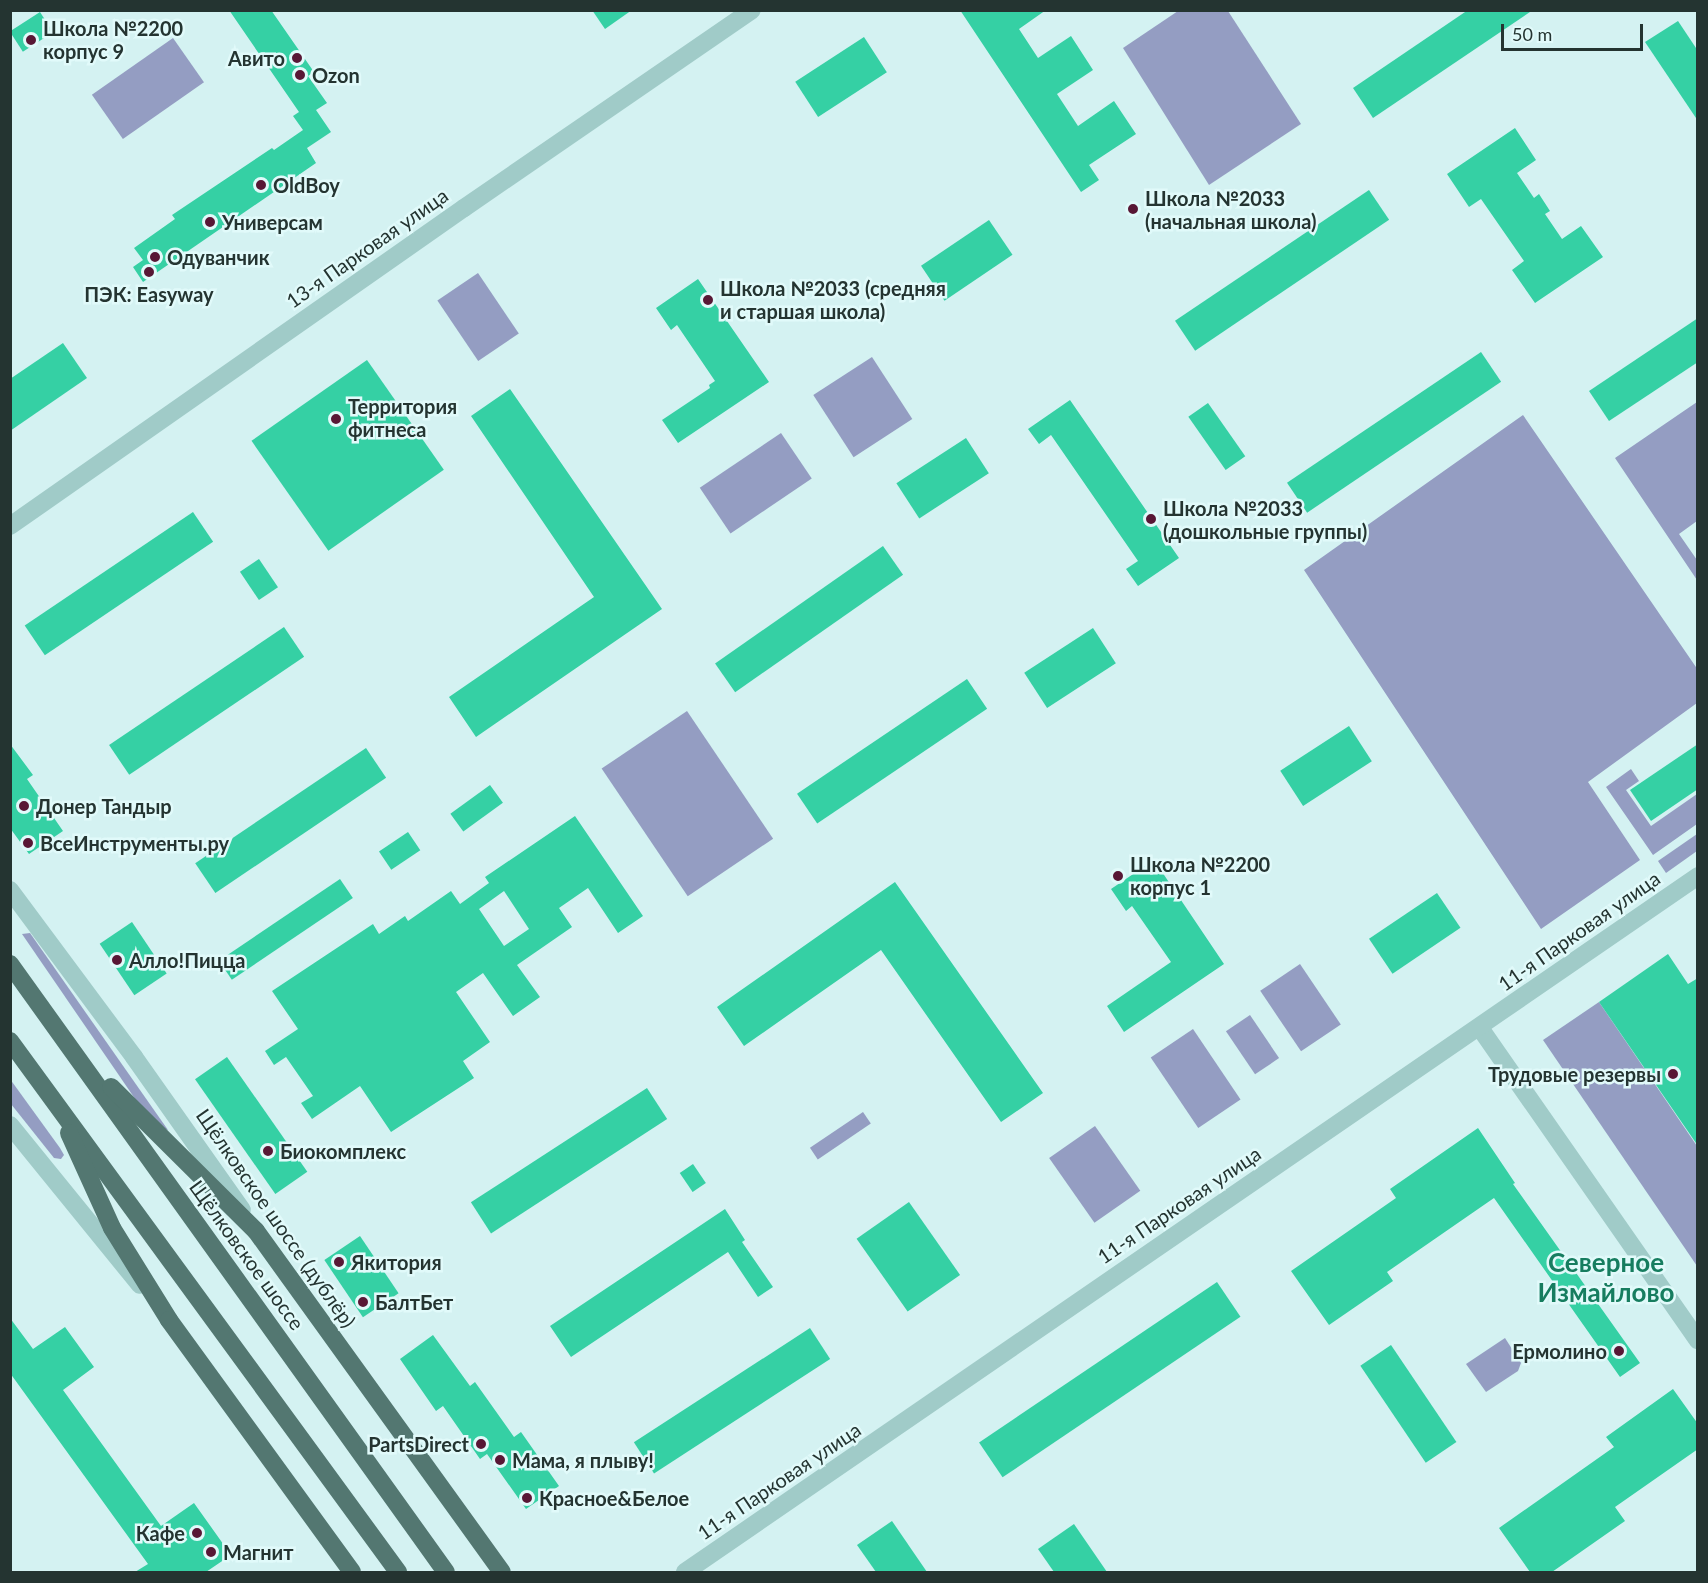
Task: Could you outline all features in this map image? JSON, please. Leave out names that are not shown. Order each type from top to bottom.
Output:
[{"type":"main road","name":"Щёлковское шоссе","points":[[10,964],[446,1572]]},
{"type":"main road","points":[[62,1036],[130,1107],[256,1231]]},
{"type":"main road","points":[[10,1041],[398,1572]]},
{"type":"main road","points":[[32,1069],[75,1144],[112,1228],[169,1320],[352,1572]]},
{"type":"main road","name":"Щёлковское шоссе (дублёр)","points":[[256,1231],[502,1572]]},
{"type":"street","name":"13-я Парковая улица","points":[[10,526],[464,208],[752,10]]},
{"type":"street","name":"11-я Парковая улица","points":[[686,1572],[1698,876]]},
{"type":"street","name":"Щёлковское шоссе (дублёр)","points":[[10,890],[134,1057],[256,1231]]},
{"type":"street","points":[[1480,1028],[1698,1340]]},
{"type":"street","points":[[10,1125],[169,1320]]},
{"type":"shaded area","points":[[1178,11],[1228,11],[1301,124],[1209,185],[1123,48]]},
{"type":"shaded area","points":[[173,38],[204,82],[123,139],[92,95]]},
{"type":"shaded area","points":[[478,273],[519,334],[478,361],[437,300]]},
{"type":"shaded area","points":[[872,357],[912,419],[854,457],[813,395]]},
{"type":"shaded area","points":[[1697,402],[1697,521],[1679,534],[1697,560],[1697,580],[1615,458]]},
{"type":"shaded area","points":[[1523,415],[1698,670],[1697,703],[1588,782],[1640,860],[1541,929],[1304,570]]},
{"type":"shaded area","points":[[781,433],[812,479],[731,533],[700,488]]},
{"type":"shaded area","points":[[687,711],[773,839],[688,896],[602,769]]},
{"type":"shaded area","points":[[1631,769],[1639,781],[1626,790],[1651,826],[1697,794],[1697,824],[1653,855],[1606,787]]},
{"type":"shaded area","points":[[1697,834],[1697,851],[1666,873],[1658,861]]},
{"type":"shaded area","points":[[30,933],[168,1130],[157,1126],[140,1106],[22,934]]},
{"type":"shaded area","points":[[1300,964],[1341,1025],[1301,1051],[1260,991]]},
{"type":"shaded area","points":[[1599,1002],[1697,1146],[1697,1266],[1543,1040]]},
{"type":"shaded area","points":[[1250,1015],[1279,1058],[1255,1074],[1226,1031]]},
{"type":"shaded area","points":[[1193,1029],[1241,1099],[1198,1128],[1151,1058]]},
{"type":"shaded area","points":[[10,1079],[60,1148],[64,1155],[61,1159],[54,1158],[11,1104]]},
{"type":"shaded area","points":[[863,1112],[871,1124],[818,1159],[810,1148]]},
{"type":"shaded area","points":[[1095,1126],[1140,1191],[1094,1223],[1049,1158]]},
{"type":"shaded area","points":[[1505,1338],[1521,1363],[1518,1371],[1486,1392],[1466,1364]]},
{"type":"building","points":[[229,10],[271,10],[314,72],[308,76],[327,103],[316,110],[331,132],[307,148],[316,163],[143,282],[133,267],[143,260],[134,248],[175,219],[172,215],[303,130],[293,116],[299,112]]},
{"type":"building","points":[[592,10],[632,10],[605,29]]},
{"type":"building","points":[[960,10],[1046,10],[1019,29],[1038,58],[1071,36],[1093,70],[1057,94],[1078,126],[1114,101],[1136,134],[1089,165],[1099,180],[1081,192]]},
{"type":"building","points":[[1468,10],[1533,10],[1373,118],[1353,88]]},
{"type":"building","points":[[40,12],[53,32],[23,52],[10,31]]},
{"type":"building","points":[[1678,21],[1698,51],[1698,121],[1645,42]]},
{"type":"building","points":[[864,37],[887,72],[818,117],[795,82]]},
{"type":"building","points":[[1515,128],[1536,160],[1517,173],[1534,198],[1539,194],[1550,211],[1545,214],[1562,239],[1581,226],[1603,257],[1535,303],[1512,270],[1524,261],[1481,199],[1469,207],[1447,174]]},
{"type":"building","points":[[1369,190],[1389,220],[1195,351],[1175,321]]},
{"type":"building","points":[[989,220],[1012,255],[945,301],[921,266]]},
{"type":"building","points":[[698,279],[769,382],[678,443],[662,420],[710,388],[709,385],[715,381],[677,325],[671,330],[656,308]]},
{"type":"building","points":[[1698,318],[1698,362],[1609,421],[1589,391]]},
{"type":"building","points":[[63,343],[87,378],[10,431],[10,379]]},
{"type":"building","points":[[1481,352],[1501,382],[1307,513],[1287,483]]},
{"type":"building","points":[[367,360],[444,470],[328,551],[251,441]]},
{"type":"building","points":[[510,389],[662,609],[476,737],[449,697],[594,597],[471,416]]},
{"type":"building","points":[[1070,400],[1179,558],[1138,586],[1126,569],[1138,561],[1051,435],[1039,444],[1028,429]]},
{"type":"building","points":[[1208,403],[1245,456],[1226,470],[1188,417]]},
{"type":"building","points":[[966,438],[989,473],[919,518],[896,483]]},
{"type":"building","points":[[193,512],[213,542],[45,655],[25,626]]},
{"type":"building","points":[[883,546],[903,575],[735,692],[715,664]]},
{"type":"building","points":[[259,559],[278,587],[259,600],[240,572]]},
{"type":"building","points":[[284,627],[304,657],[129,775],[109,745]]},
{"type":"building","points":[[1093,628],[1116,663],[1047,708],[1024,673]]},
{"type":"building","points":[[967,679],[987,709],[817,823],[797,794]]},
{"type":"building","points":[[1349,726],[1372,761],[1303,806],[1280,771]]},
{"type":"building","points":[[10,744],[33,775],[27,779],[63,831],[29,854],[10,828]]},
{"type":"building","points":[[1698,744],[1698,789],[1651,821],[1630,790]]},
{"type":"building","points":[[366,748],[386,778],[215,893],[195,863]]},
{"type":"building","points":[[490,785],[503,803],[463,832],[450,814]]},
{"type":"building","points":[[575,816],[643,916],[618,933],[588,888],[559,908],[572,927],[517,965],[540,997],[513,1016],[483,973],[456,992],[490,1042],[463,1061],[474,1078],[391,1132],[360,1086],[312,1119],[301,1103],[313,1096],[286,1057],[274,1065],[265,1051],[298,1029],[272,991],[373,924],[379,934],[405,916],[408,921],[451,891],[460,904],[489,883],[485,877]],"holes":[[[504,891],[529,929],[504,946],[479,909]]]},
{"type":"building","points":[[408,832],[420,850],[391,870],[379,852]]},
{"type":"building","points":[[1154,860],[1224,964],[1124,1032],[1107,1006],[1171,962],[1132,906],[1126,911],[1111,889]]},
{"type":"building","points":[[340,879],[353,898],[232,980],[219,961]]},
{"type":"building","points":[[895,882],[1043,1093],[1001,1122],[881,950],[744,1046],[717,1007]]},
{"type":"building","points":[[1437,893],[1460,928],[1393,974],[1369,939]]},
{"type":"building","points":[[132,922],[167,973],[134,995],[100,944]]},
{"type":"building","name":"Трудовые резервы","points":[[1668,954],[1688,984],[1698,978],[1698,1146],[1599,1002]]},
{"type":"building","points":[[227,1057],[307,1172],[275,1194],[195,1079]]},
{"type":"building","points":[[647,1088],[667,1119],[491,1233],[471,1202]]},
{"type":"building","points":[[1478,1128],[1515,1183],[1513,1184],[1640,1363],[1620,1377],[1494,1198],[1387,1272],[1393,1281],[1329,1325],[1291,1271],[1396,1198],[1390,1189]]},
{"type":"building","points":[[693,1164],[706,1183],[693,1192],[680,1173]]},
{"type":"building","points":[[909,1202],[960,1275],[908,1312],[857,1239]]},
{"type":"building","points":[[725,1209],[745,1240],[742,1242],[773,1287],[758,1297],[728,1252],[571,1357],[550,1326]]},
{"type":"building","points":[[360,1236],[399,1293],[363,1317],[324,1260]]},
{"type":"building","points":[[1217,1282],[1240,1317],[1003,1477],[979,1442]]},
{"type":"building","points":[[10,1318],[33,1349],[65,1327],[94,1367],[63,1390],[161,1526],[194,1503],[231,1555],[206,1572],[135,1572],[148,1564],[10,1373]]},
{"type":"building","points":[[810,1328],[830,1359],[654,1473],[634,1442]]},
{"type":"building","points":[[433,1335],[470,1386],[475,1382],[514,1437],[521,1432],[559,1486],[526,1509],[487,1454],[480,1459],[443,1406],[436,1411],[400,1359]]},
{"type":"building","points":[[1391,1345],[1456,1442],[1426,1463],[1360,1366]]},
{"type":"building","points":[[1673,1389],[1698,1424],[1698,1449],[1615,1507],[1625,1521],[1552,1572],[1530,1572],[1499,1528],[1614,1447],[1606,1437]]},
{"type":"building","points":[[892,1521],[927,1572],[876,1572],[857,1545]]},
{"type":"building","points":[[1074,1524],[1107,1572],[1054,1572],[1038,1549]]},
{"type":"place","name":"Школа №2200 корпус 9","points":[[31,40]]},
{"type":"place","name":"Авито","points":[[297,58]]},
{"type":"place","name":"Ozon","points":[[300,75]]},
{"type":"place","name":"OldBoy","points":[[261,185]]},
{"type":"place","name":"Школа №2033 (начальная школа)","points":[[1133,209]]},
{"type":"place","name":"Универсам","points":[[210,222]]},
{"type":"place","name":"Одуванчик","points":[[155,257]]},
{"type":"place","name":"ПЭК: Easyway","points":[[149,272]]},
{"type":"place","name":"Школа №2033 (средняя и старшая школа)","points":[[708,300]]},
{"type":"place","name":"Территория фитнеса","points":[[336,419]]},
{"type":"place","name":"Школа №2033 (дошкольные группы)","points":[[1151,519]]},
{"type":"place","name":"Донер Тандыр","points":[[24,806]]},
{"type":"place","name":"ВсеИнструменты.ру","points":[[28,843]]},
{"type":"place","name":"Школа №2200 корпус 1","points":[[1118,876]]},
{"type":"place","name":"Алло!Пицца","points":[[117,960]]},
{"type":"place","name":"Трудовые резервы","points":[[1673,1074]]},
{"type":"place","name":"Биокомплекс","points":[[268,1151]]},
{"type":"place","name":"Якитория","points":[[339,1262]]},
{"type":"place","name":"БалтБет","points":[[363,1302]]},
{"type":"place","name":"Ермолино","points":[[1619,1351]]},
{"type":"place","name":"PartsDirect","points":[[481,1444]]},
{"type":"place","name":"Мама, я плыву!","points":[[500,1460]]},
{"type":"place","name":"Красное&Белое","points":[[527,1498]]},
{"type":"place","name":"Кафе","points":[[197,1533]]},
{"type":"place","name":"Магнит","points":[[211,1552]]},
{"type":"district","name":"Северное Измайлово","points":[[1606,1278]]}]
